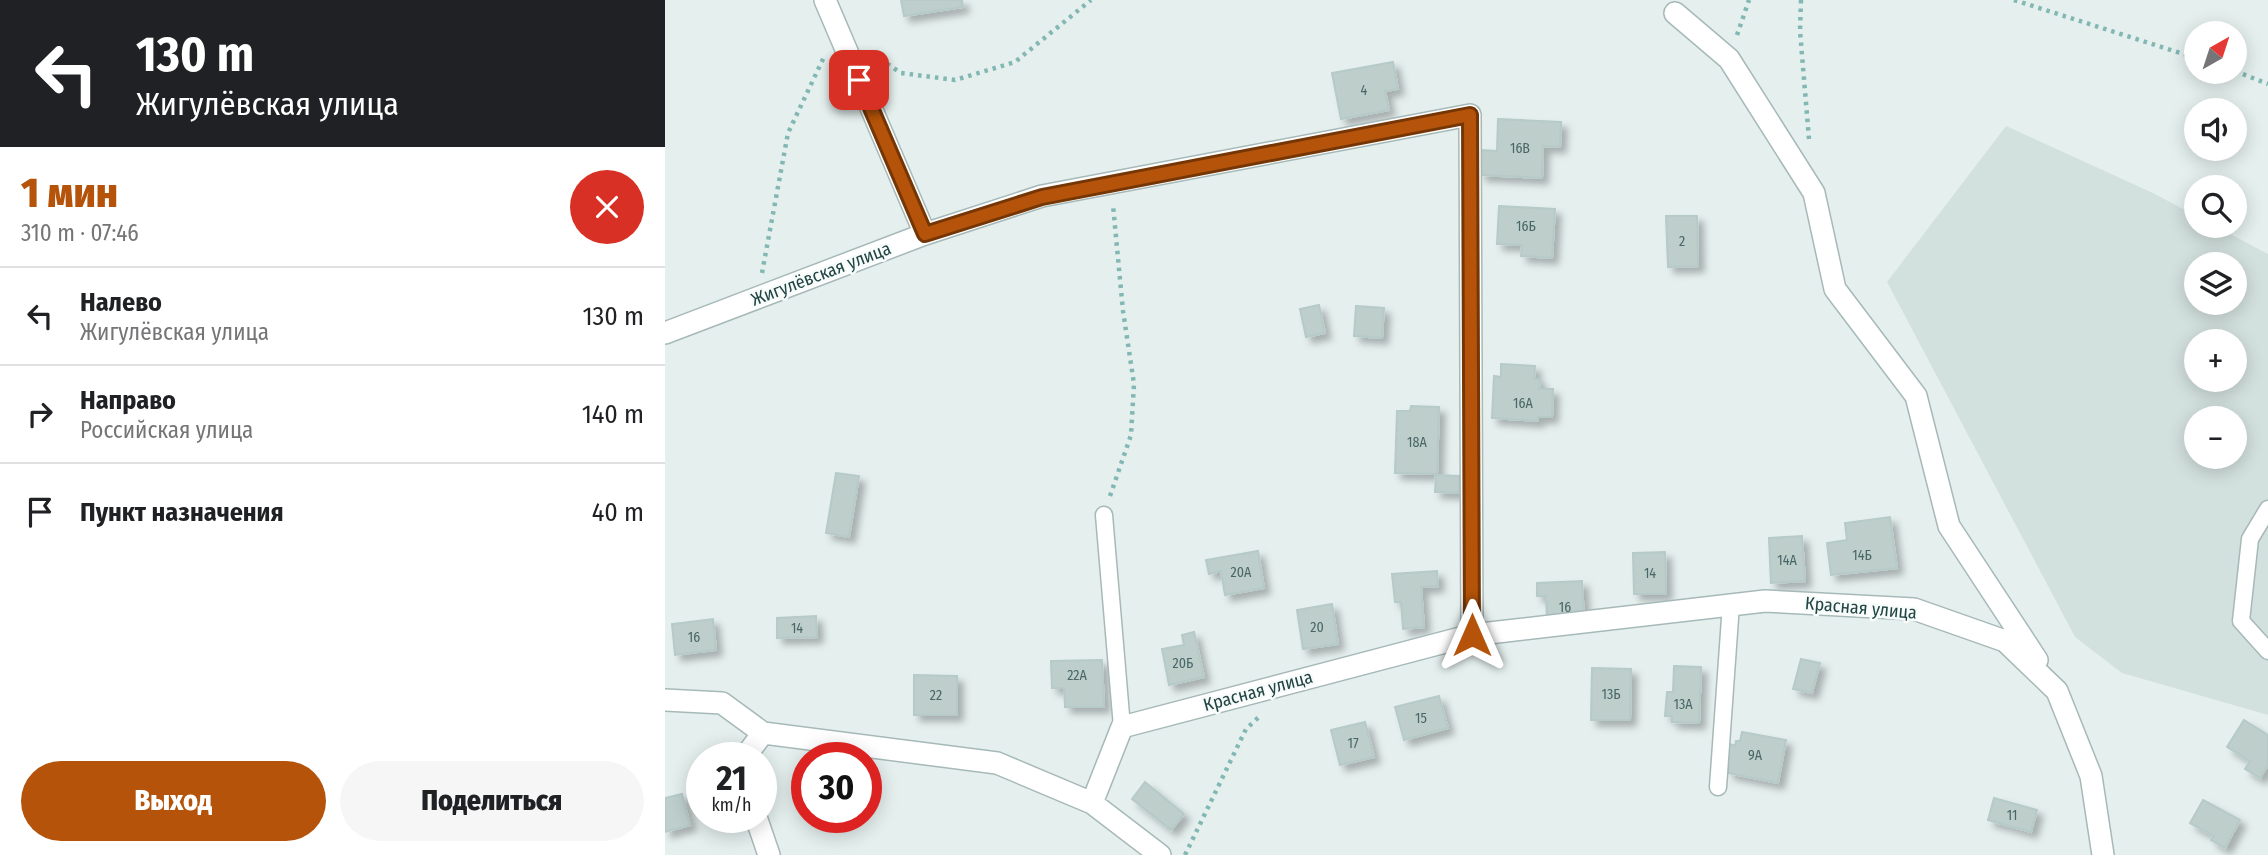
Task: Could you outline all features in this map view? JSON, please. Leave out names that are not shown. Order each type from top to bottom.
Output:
[{"type":"street","points":[[825,0],[925,234]]},
{"type":"street","points":[[1675,13],[1729,59],[1814,192],[1835,289],[1916,396],[1949,526],[2057,691]]},
{"type":"street","name":"Жигулёвская улица","points":[[665,333],[925,234],[1042,197],[1470,115],[1472,635]]},
{"type":"street","name":"Красная улица","points":[[1122,727],[1472,635],[1765,601],[1914,609],[2005,641],[2057,691],[2091,776],[2103,855]]},
{"type":"street","points":[[665,700],[722,703],[763,733],[997,763],[1093,803],[1160,855]]},
{"type":"street","points":[[1093,803],[1122,727]]},
{"type":"street","points":[[756,742],[763,733]]},
{"type":"street","points":[[761,833],[769,855]]},
{"type":"lane","points":[[2268,509],[2250,539],[2241,621],[2268,651]]},
{"type":"lane","points":[[1104,515],[1122,727]]},
{"type":"lane","points":[[1718,787],[1731,604]]},
{"type":"path","points":[[869,51],[901,73],[955,80],[1015,62],[1091,0]]},
{"type":"path","points":[[1729,59],[1749,0]]},
{"type":"path","points":[[1801,0],[1800,31],[1810,152]]},
{"type":"path","points":[[2014,0],[2184,54]]},
{"type":"path","points":[[757,298],[788,133],[837,29]]},
{"type":"path","points":[[2247,76],[2268,84]]},
{"type":"path","points":[[1104,515],[1131,435],[1134,384],[1123,311],[1112,199]]},
{"type":"path","points":[[1185,855],[1246,729],[1264,713]]},
{"type":"shaded area","points":[[2006,126],[2184,210],[2184,238],[2238,238],[2268,254],[2268,715],[2122,673],[2075,637],[1887,282]]},
{"type":"building","points":[[901,0],[962,0],[963,7],[904,16]]},
{"type":"building","points":[[1393,62],[1398,89],[1385,91],[1389,110],[1341,119],[1332,73]]},
{"type":"building","points":[[1498,119],[1561,122],[1560,147],[1543,146],[1542,178],[1480,175],[1481,150],[1497,151]]},
{"type":"building","points":[[1499,206],[1555,209],[1552,258],[1521,256],[1522,245],[1497,244]]},
{"type":"building","points":[[1666,216],[1697,216],[1698,266],[1668,267]]},
{"type":"building","points":[[1319,305],[1325,333],[1306,337],[1300,309]]},
{"type":"building","points":[[1356,306],[1384,308],[1382,338],[1354,336]]},
{"type":"building","points":[[1501,364],[1535,366],[1534,379],[1540,379],[1539,389],[1553,389],[1552,417],[1538,417],[1538,421],[1492,418],[1494,376],[1501,377]]},
{"type":"building","points":[[1411,406],[1439,407],[1437,474],[1395,473],[1397,411],[1410,411]]},
{"type":"building","points":[[836,473],[859,476],[849,537],[826,533]]},
{"type":"building","points":[[1436,475],[1459,476],[1459,493],[1435,492]]},
{"type":"building","points":[[1890,517],[1897,568],[1831,575],[1827,543],[1847,540],[1845,523]]},
{"type":"building","points":[[1802,536],[1805,581],[1771,583],[1769,538]]},
{"type":"building","points":[[1258,551],[1264,588],[1225,595],[1221,571],[1209,574],[1206,560]]},
{"type":"building","points":[[1665,552],[1666,594],[1634,594],[1633,553]]},
{"type":"building","points":[[1437,571],[1438,586],[1421,587],[1424,627],[1403,629],[1401,602],[1395,602],[1392,574]]},
{"type":"building","points":[[1582,581],[1584,619],[1547,620],[1546,596],[1537,596],[1537,583]]},
{"type":"building","points":[[1332,604],[1338,644],[1303,649],[1297,610]]},
{"type":"building","points":[[816,616],[817,637],[777,638],[777,618]]},
{"type":"building","points":[[713,619],[716,650],[675,655],[672,624]]},
{"type":"building","points":[[1194,632],[1204,677],[1169,685],[1162,649],[1184,645],[1182,635]]},
{"type":"building","points":[[1801,659],[1820,663],[1812,693],[1793,689]]},
{"type":"building","points":[[1102,660],[1104,707],[1065,707],[1064,688],[1052,688],[1051,661]]},
{"type":"building","points":[[1674,666],[1701,667],[1699,723],[1672,722],[1672,716],[1665,716],[1667,692],[1673,692]]},
{"type":"building","points":[[1592,668],[1631,669],[1630,720],[1591,720]]},
{"type":"building","points":[[914,675],[957,676],[957,715],[914,715]]},
{"type":"building","points":[[1439,696],[1448,728],[1404,740],[1395,707]]},
{"type":"building","points":[[2244,720],[2268,735],[2268,765],[2260,778],[2245,769],[2250,761],[2227,747]]},
{"type":"building","points":[[1365,722],[1374,757],[1340,765],[1331,730]]},
{"type":"building","points":[[1742,732],[1786,740],[1778,783],[1728,773],[1729,766],[1725,765],[1730,744],[1735,746],[1736,741],[1740,741]]},
{"type":"building","points":[[1145,782],[1184,814],[1171,830],[1132,799]]},
{"type":"building","points":[[682,794],[686,826],[665,832],[665,798]]},
{"type":"building","points":[[1994,798],[2037,810],[2031,832],[1988,820]]},
{"type":"building","points":[[2203,800],[2240,820],[2225,848],[2211,840],[2214,836],[2190,823]]},
{"type":"route","points":[[859,80],[925,234],[1042,197],[1470,115],[1472,635]]}]
